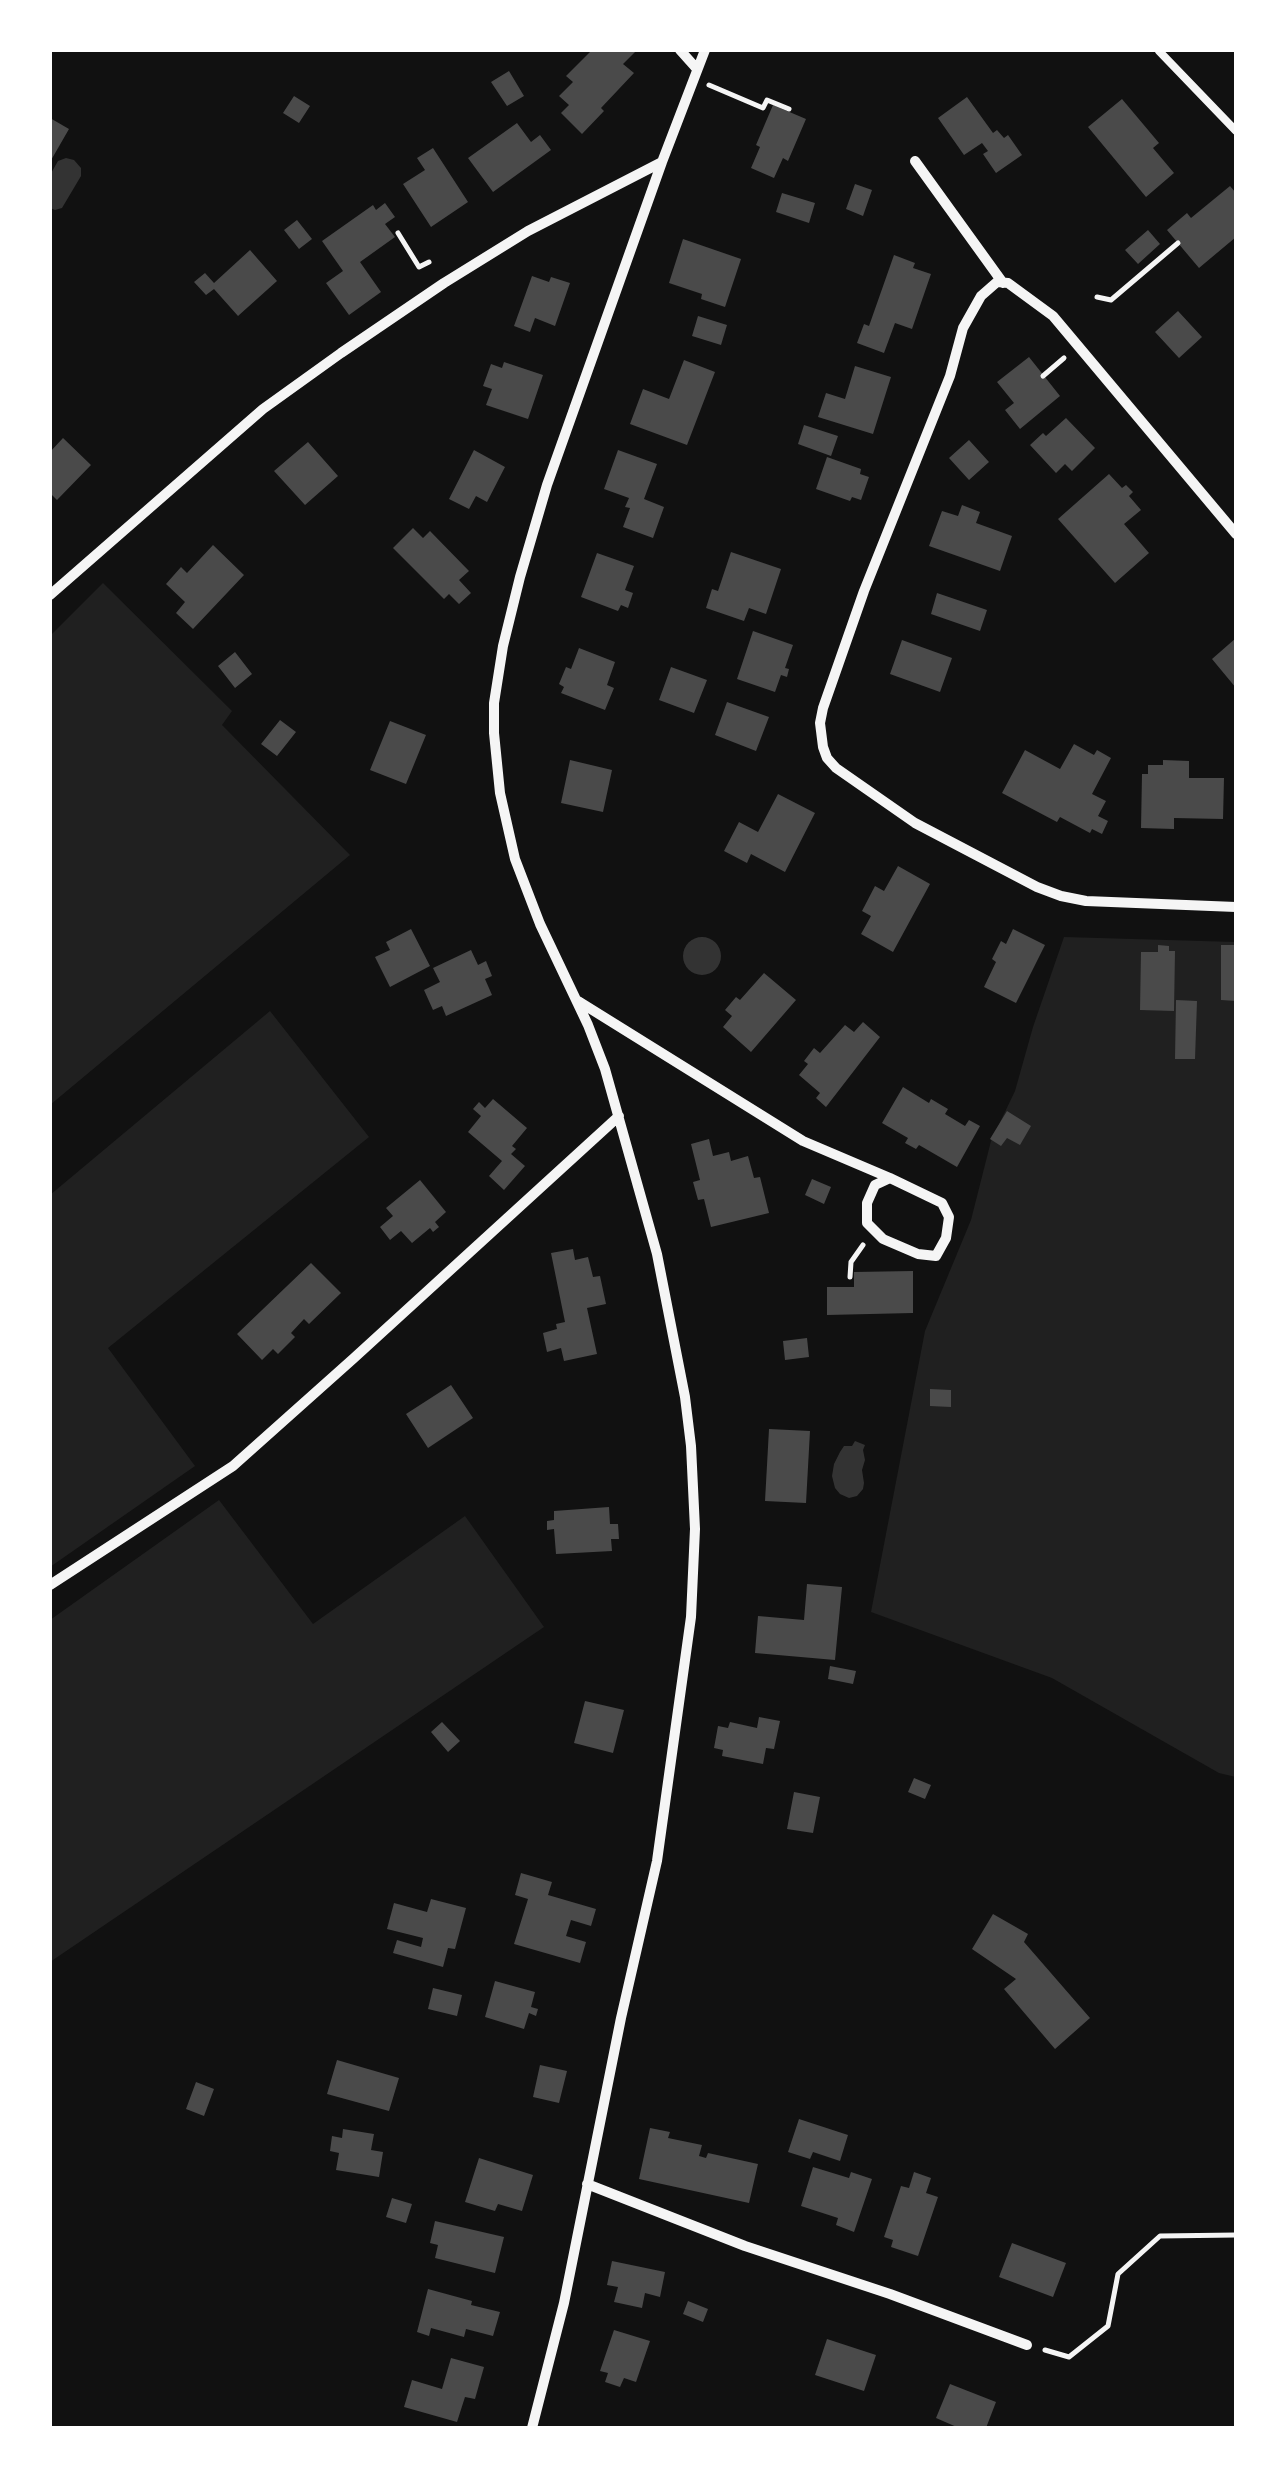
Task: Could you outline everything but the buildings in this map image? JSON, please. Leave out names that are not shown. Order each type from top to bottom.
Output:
[{"type":"street","points":[[680,50],[696,74]]},
{"type":"street","points":[[532,2428],[558,2330],[657,1860],[685,1664],[694,1579],[694,1529],[685,1397],[657,1254],[605,1070],[578,1001],[540,924],[516,859],[500,793],[494,703],[521,572],[547,484],[705,50]]},
{"type":"street","points":[[915,160],[1002,283]]},
{"type":"street","points":[[50,595],[263,409],[328,362],[528,231],[662,162]]},
{"type":"street","points":[[1236,534],[1053,316],[1008,283],[997,282],[974,306],[963,328],[950,376],[864,591],[820,723],[822,747],[836,768],[916,823],[1037,887],[1086,901],[1236,907]]},
{"type":"street","points":[[578,1001],[803,1141],[890,1178],[942,1203],[949,1217],[946,1238],[936,1256],[918,1254],[884,1239],[866,1223],[867,1203],[875,1184],[890,1178]]},
{"type":"street","points":[[50,1585],[232,1466],[619,1116]]},
{"type":"street","points":[[587,2184],[745,2246],[1028,2344]]},
{"type":"lane","points":[[1159,50],[1236,131]]},
{"type":"path","points":[[696,74],[763,108],[767,100],[789,109]]},
{"type":"path","points":[[398,233],[419,268],[430,262]]},
{"type":"path","points":[[1098,297],[1111,300],[1178,242]]},
{"type":"path","points":[[850,1278],[850,1262],[875,1231]]},
{"type":"path","points":[[1028,2344],[1069,2357],[1108,2326],[1118,2274],[1160,2236],[1236,2235]]},
{"type":"shaded area","points":[[66,158],[81,168],[81,176],[62,208],[55,210],[50,208],[50,175],[58,161]]},
{"type":"shaded area","points":[[103,583],[232,711],[222,725],[350,855],[50,1105],[50,636]]},
{"type":"shaded area","points":[[702,937],[715,943],[721,956],[715,969],[702,975],[689,969],[683,956],[689,943]]},
{"type":"shaded area","points":[[1064,937],[1236,942],[1236,1777],[1219,1773],[1052,1678],[871,1612],[925,1331],[971,1220],[991,1141],[1015,1091]]},
{"type":"shaded area","points":[[270,1011],[369,1137],[108,1348],[195,1466],[50,1567],[50,1195]]},
{"type":"shaded area","points":[[855,1441],[865,1445],[864,1483],[857,1496],[849,1498],[835,1488],[832,1476],[840,1452]]},
{"type":"shaded area","points":[[219,1500],[313,1624],[465,1516],[544,1627],[50,1962],[50,1620]]}]
